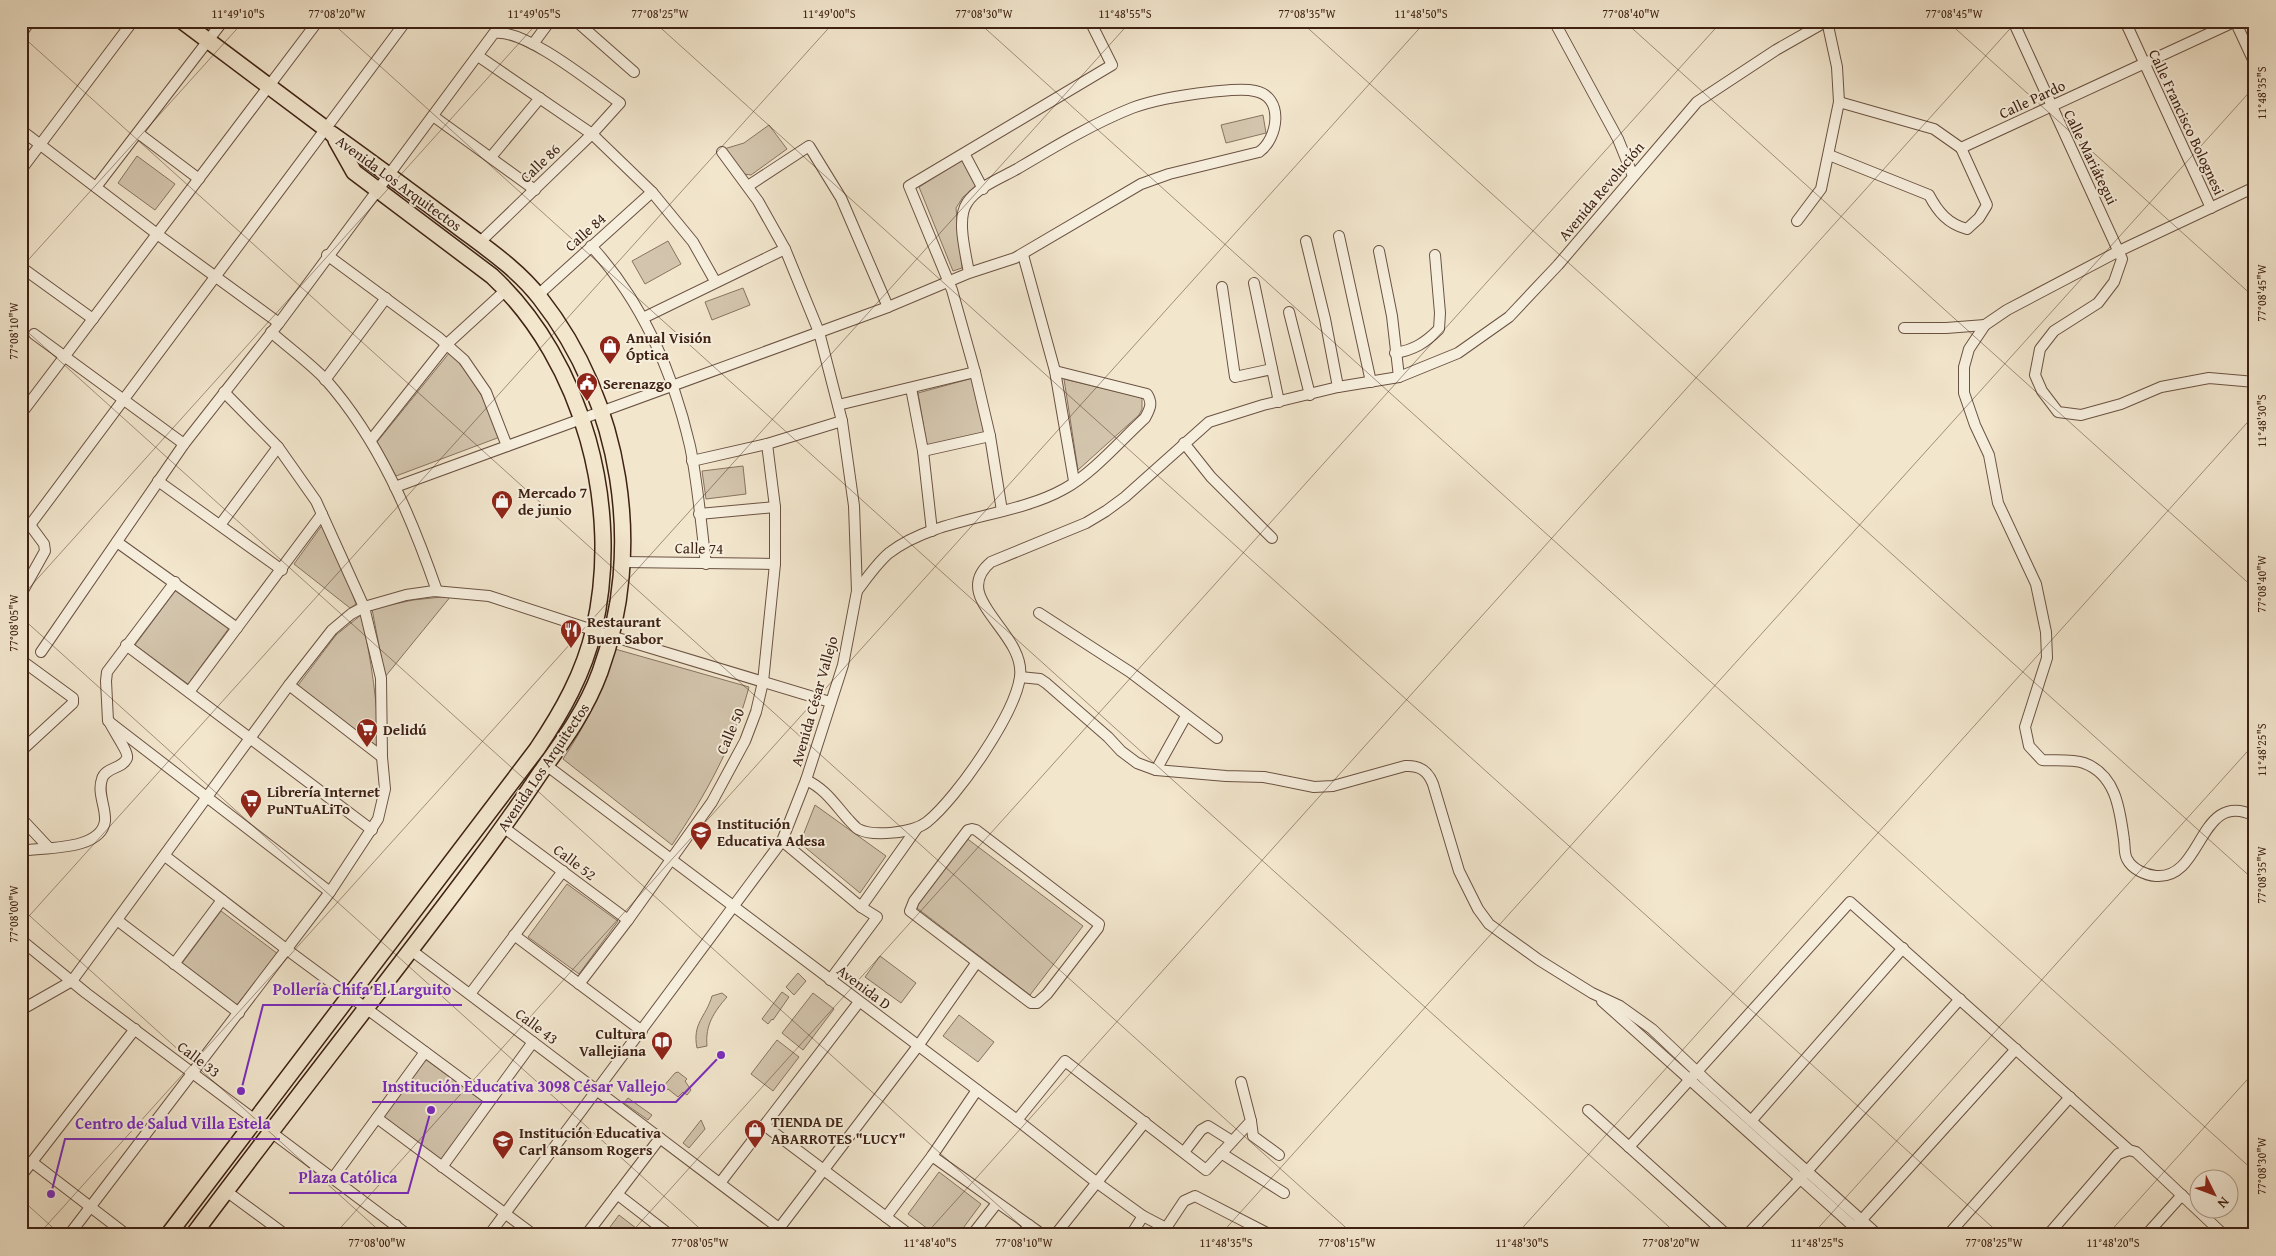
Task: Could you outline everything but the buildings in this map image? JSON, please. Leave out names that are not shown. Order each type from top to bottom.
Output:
[{"type":"main road","name":"Avenida Los Arquitectos","points":[[182,21],[326,129]]},
{"type":"main road","name":"Avenida Los Arquitectos","points":[[168,1235],[537,749],[558,717],[574,687],[594,630],[600,599],[603,552],[599,501],[591,456],[580,419],[552,352],[532,321],[492,276],[354,172],[332,134],[480,243],[515,272],[538,295],[564,331],[579,358],[602,412],[618,478],[622,526],[622,562],[611,636],[589,698],[564,740],[503,827],[411,950],[193,1235]]},
{"type":"street","points":[[21,34],[30,21]]},
{"type":"street","points":[[21,170],[133,21]]},
{"type":"street","points":[[96,187],[223,21]]},
{"type":"street","points":[[21,414],[318,21]]},
{"type":"street","points":[[21,594],[45,550],[44,544],[26,524],[123,400],[406,21]]},
{"type":"street","points":[[41,652],[184,444],[279,323],[327,255],[494,33],[501,32],[533,44],[550,21]]},
{"type":"street","points":[[576,21],[634,72]]},
{"type":"street","points":[[1002,511],[990,436],[975,372],[949,281],[909,186],[965,155],[1112,65],[1090,21]]},
{"type":"street","points":[[1554,21],[1618,139],[1633,176]]},
{"type":"street","points":[[1797,221],[1821,189],[1839,102],[1837,67],[1827,21]]},
{"type":"street","name":"Avenida Revolución","points":[[1020,677],[1017,652],[1005,632],[987,611],[977,582],[983,569],[991,562],[1086,523],[1106,511],[1125,497],[1210,422],[1338,387],[1399,378],[1458,353],[1509,318],[1558,265],[1697,102],[1776,50],[1827,21]]},
{"type":"street","name":"Calle Mariátegui","points":[[2013,21],[2051,107],[2120,250]]},
{"type":"street","name":"Calle Francisco Bolognesi","points":[[2125,21],[2211,208]]},
{"type":"street","points":[[2235,21],[2255,64]]},
{"type":"street","name":"Calle Pardo","points":[[1961,148],[2235,21]]},
{"type":"street","name":"Calle 86","points":[[480,243],[592,134],[620,103],[533,44]]},
{"type":"street","points":[[478,56],[592,134],[652,192],[693,242],[715,282]]},
{"type":"street","points":[[395,487],[672,387],[888,307],[969,273],[1023,255],[1141,184],[1169,174],[1259,152],[1269,143],[1273,135],[1275,116],[1270,102],[1261,93],[1236,90],[1187,95],[1132,108],[1079,134],[984,189],[967,202],[962,212],[962,223],[969,273]]},
{"type":"street","points":[[491,157],[540,98]]},
{"type":"street","points":[[1829,155],[1929,195],[1934,205],[1953,226],[1967,229],[1979,218],[1987,205],[1961,148],[1934,130],[1839,102]]},
{"type":"street","points":[[433,116],[535,190]]},
{"type":"street","points":[[21,130],[157,234],[279,323]]},
{"type":"street","points":[[138,133],[199,179]]},
{"type":"street","points":[[748,186],[809,146],[841,198],[888,307]]},
{"type":"street","name":"Avenida César Vallejo","points":[[489,1235],[598,1091],[732,906],[782,841],[806,780],[843,665],[857,591],[854,506],[842,421],[819,332],[786,248],[748,186],[722,152]]},
{"type":"street","points":[[965,155],[984,189]]},
{"type":"street","points":[[2255,187],[2120,250],[2015,305],[1985,325],[1969,350],[1964,367],[1963,384],[1975,425],[1989,455],[1998,503],[2036,584],[2046,632],[2047,658],[2026,720],[2029,746],[2042,760],[2082,762],[2106,780],[2118,804],[2126,858],[2135,868],[2146,874],[2166,875],[2183,867],[2208,826],[2218,817],[2238,811],[2255,816]]},
{"type":"street","name":"Calle 84","points":[[538,295],[652,192]]},
{"type":"street","points":[[1339,236],[1371,382]]},
{"type":"street","points":[[1306,241],[1325,319],[1338,387]]},
{"type":"street","points":[[591,246],[622,283],[662,357],[690,447],[706,564]]},
{"type":"street","points":[[642,318],[786,248]]},
{"type":"street","points":[[2120,250],[2122,259],[2114,282],[2098,303],[2054,331],[2040,349],[2035,375],[2042,391],[2058,412],[2081,415],[2121,404],[2161,387],[2210,378],[2255,382]]},
{"type":"street","points":[[1379,251],[1392,316],[1399,378]]},
{"type":"street","points":[[327,255],[448,344],[464,360],[486,392],[507,446]]},
{"type":"street","points":[[1023,255],[1055,370],[1074,481]]},
{"type":"street","points":[[1395,354],[1421,346],[1439,329],[1440,314],[1435,255]]},
{"type":"street","points":[[21,266],[93,319]]},
{"type":"street","points":[[1254,283],[1279,402]]},
{"type":"street","points":[[1222,287],[1232,371],[1235,377],[1272,369]]},
{"type":"street","points":[[371,440],[448,344],[506,290]]},
{"type":"street","points":[[325,380],[386,298]]},
{"type":"street","points":[[1289,312],[1310,394]]},
{"type":"street","points":[[1904,328],[1946,328],[1985,325]]},
{"type":"street","points":[[271,332],[325,380],[371,440],[395,487],[424,552],[437,591]]},
{"type":"street","points":[[34,334],[184,444]]},
{"type":"street","points":[[857,591],[891,551],[910,540],[932,531],[1002,511],[1057,492],[1074,481],[1145,418],[1150,409],[1150,400],[1147,394],[1055,370]]},
{"type":"street","points":[[838,405],[975,372]]},
{"type":"street","points":[[911,388],[923,452],[932,531]]},
{"type":"street","points":[[69,1235],[330,892],[378,819],[385,789],[382,757],[381,678],[364,607],[316,501],[278,447],[224,392]]},
{"type":"street","points":[[692,461],[768,444],[842,421]]},
{"type":"street","points":[[923,452],[990,436]]},
{"type":"street","points":[[1184,443],[1211,477],[1272,538]]},
{"type":"street","name":"Calle 50","points":[[579,984],[628,920],[712,802],[745,741],[756,712],[763,682],[775,564],[774,508],[768,444]]},
{"type":"street","points":[[220,525],[278,447]]},
{"type":"street","points":[[158,481],[282,570]]},
{"type":"street","points":[[699,514],[774,508]]},
{"type":"street","points":[[190,692],[322,514]]},
{"type":"street","points":[[117,542],[237,628]]},
{"type":"street","name":"Calle 74","points":[[622,562],[775,564]]},
{"type":"street","points":[[21,851],[90,840],[100,834],[104,822],[100,788],[102,778],[109,770],[122,765],[127,758],[127,752],[114,734],[108,720],[107,672],[175,582]]},
{"type":"street","points":[[21,1010],[72,981],[289,685],[332,630],[351,614],[364,607],[406,595],[437,591],[468,593],[497,598],[611,636],[830,702]]},
{"type":"street","points":[[1039,613],[1130,672],[1217,738]]},
{"type":"street","points":[[126,645],[372,830]]},
{"type":"street","points":[[21,660],[73,698],[73,704],[21,751]]},
{"type":"street","points":[[806,780],[824,790],[858,829],[881,833],[900,832],[917,828],[927,822],[949,799],[989,746],[1006,716],[1020,677],[1040,679],[1046,683],[1108,738],[1121,752],[1136,763],[1156,770],[1264,777],[1314,787],[1333,786],[1405,766],[1420,768],[1430,775],[1456,862],[1466,887],[1483,916],[1496,930],[1592,992],[1620,1006],[1652,1029],[1694,1076],[1804,1174]]},
{"type":"street","points":[[289,685],[382,757]]},
{"type":"street","points":[[1156,770],[1186,716]]},
{"type":"street","points":[[108,720],[330,892]]},
{"type":"street","name":"Avenida D","points":[[546,765],[1017,1120],[1096,1182],[1166,1232]]},
{"type":"street","points":[[21,818],[49,848]]},
{"type":"street","name":"Calle 52","points":[[503,827],[628,920]]},
{"type":"street","points":[[861,907],[917,828]]},
{"type":"street","points":[[972,829],[976,830],[1099,926],[1047,994],[1037,1003],[1031,1003],[977,962],[910,911],[914,901],[968,830],[972,829]]},
{"type":"street","points":[[782,841],[861,907],[877,917],[830,980]]},
{"type":"street","points":[[164,856],[490,1100]]},
{"type":"street","points":[[470,994],[563,872]]},
{"type":"street","points":[[174,964],[222,900]]},
{"type":"street","points":[[1629,1147],[1850,902],[2128,1150],[2136,1152],[2224,1235]]},
{"type":"street","points":[[117,920],[239,1013]]},
{"type":"street","points":[[514,935],[642,1031]]},
{"type":"street","name":"Calle 33","points":[[21,940],[72,981],[408,1235]]},
{"type":"street","points":[[1751,1121],[1903,948]]},
{"type":"street","name":"Calle 43","points":[[411,950],[720,1183],[777,1231],[788,1235]]},
{"type":"street","points":[[777,1231],[918,1046],[977,962]]},
{"type":"street","points":[[1747,1235],[1960,999]]},
{"type":"street","points":[[720,1183],[859,1002]]},
{"type":"street","points":[[21,1176],[135,1029]]},
{"type":"street","points":[[442,1167],[533,1042]]},
{"type":"street","points":[[1857,1229],[2016,1049]]},
{"type":"street","points":[[333,1178],[425,1052]]},
{"type":"street","points":[[1017,1120],[1065,1062],[1206,1170],[1251,1121]]},
{"type":"street","points":[[1694,1076],[1751,1121],[1857,1229],[1878,1235]]},
{"type":"street","points":[[1242,1082],[1253,1136],[1279,1155]]},
{"type":"street","points":[[886,1217],[932,1156],[977,1090]]},
{"type":"street","points":[[1948,1235],[2070,1097]]},
{"type":"street","points":[[1588,1110],[1728,1235]]},
{"type":"street","points":[[377,1118],[534,1235]]},
{"type":"street","points":[[1056,1235],[1145,1122]]},
{"type":"street","points":[[764,1125],[910,1235]]},
{"type":"street","points":[[1184,1152],[1201,1130],[1208,1126],[1232,1141]]},
{"type":"street","points":[[586,1235],[660,1138]]},
{"type":"street","points":[[2048,1235],[2118,1154],[2128,1150]]},
{"type":"street","points":[[1221,1153],[1284,1193]]},
{"type":"street","points":[[932,1156],[1043,1235]]},
{"type":"street","points":[[32,1162],[127,1235]]},
{"type":"street","points":[[226,1191],[286,1235]]},
{"type":"street","points":[[618,1194],[670,1235]]},
{"type":"street","points":[[2146,1235],[2182,1195]]},
{"type":"street","points":[[1166,1232],[1184,1201],[1195,1196],[1271,1235]]},
{"type":"street","points":[[972,1235],[997,1203]]},
{"type":"street","points":[[1131,1235],[1144,1216]]},
{"type":"street","points":[[389,1235],[396,1225]]},
{"type":"street","points":[[1021,1235],[1029,1225]]},
{"type":"street","points":[[2248,1235],[2255,1228]]},
{"type":"shaded area","points":[[1263,115],[1266,133],[1226,143],[1221,125]]},
{"type":"shaded area","points":[[769,125],[787,149],[751,175],[743,174],[724,149],[744,143]]},
{"type":"shaded area","points":[[137,156],[175,184],[155,210],[118,183]]},
{"type":"shaded area","points":[[963,159],[978,186],[963,197],[956,208],[962,268],[953,271],[919,187]]},
{"type":"shaded area","points":[[668,241],[681,264],[645,284],[632,261]]},
{"type":"shaded area","points":[[743,288],[750,305],[712,320],[705,302]]},
{"type":"shaded area","points":[[450,352],[480,392],[500,437],[396,476],[377,442]]},
{"type":"shaded area","points":[[973,378],[984,433],[927,446],[918,393]]},
{"type":"shaded area","points":[[1064,379],[1142,398],[1142,409],[1139,415],[1078,470]]},
{"type":"shaded area","points":[[743,466],[746,494],[706,499],[702,471]]},
{"type":"shaded area","points":[[323,524],[340,560],[356,604],[350,608],[294,564]]},
{"type":"shaded area","points":[[176,590],[229,628],[188,684],[135,645]]},
{"type":"shaded area","points":[[451,596],[385,677],[372,609],[413,600]]},
{"type":"shaded area","points":[[361,615],[374,683],[380,752],[296,688],[336,635]]},
{"type":"shaded area","points":[[615,649],[749,687],[727,749],[707,789],[672,845],[563,759],[594,706]]},
{"type":"shaded area","points":[[815,805],[886,856],[860,893],[800,843]]},
{"type":"shaded area","points":[[965,837],[1083,926],[1030,995],[913,905]]},
{"type":"shaded area","points":[[567,884],[618,921],[579,974],[528,937]]},
{"type":"shaded area","points":[[221,911],[278,954],[236,1006],[180,966]]},
{"type":"shaded area","points":[[880,956],[916,983],[901,1003],[865,977]]},
{"type":"shaded area","points":[[798,973],[806,981],[794,995],[786,987]]},
{"type":"shaded area","points":[[782,992],[789,997],[768,1024],[762,1019]]},
{"type":"shaded area","points":[[722,993],[727,997],[711,1019],[707,1032],[707,1046],[697,1048],[696,1032],[700,1020],[712,996]]},
{"type":"shaded area","points":[[813,993],[834,1009],[803,1050],[782,1033]]},
{"type":"shaded area","points":[[959,1015],[994,1042],[978,1062],[943,1036]]},
{"type":"shaded area","points":[[777,1040],[799,1057],[773,1091],[751,1074]]},
{"type":"shaded area","points":[[425,1059],[485,1103],[442,1167],[377,1118]]},
{"type":"shaded area","points":[[678,1072],[687,1079],[685,1081],[691,1090],[687,1095],[683,1092],[678,1097],[668,1089],[665,1091],[662,1088]]},
{"type":"shaded area","points":[[628,1098],[652,1115],[648,1120],[624,1103]]},
{"type":"shaded area","points":[[701,1120],[705,1129],[689,1148],[683,1143]]},
{"type":"shaded area","points":[[939,1172],[981,1204],[958,1235],[936,1235],[908,1214]]},
{"type":"shaded area","points":[[619,1215],[645,1235],[604,1235]]},
{"type":"place","name":"Anual Visión Óptica","points":[[610,365]]},
{"type":"place","name":"Serenazgo","points":[[587,402]]},
{"type":"place","name":"Mercado 7 de junio","points":[[502,520]]},
{"type":"place","name":"Restaurant Buen Sabor","points":[[571,649]]},
{"type":"place","name":"Delidú","points":[[367,748]]},
{"type":"place","name":"Librería Internet PuNTuALiTo","points":[[251,819]]},
{"type":"place","name":"Institución Educativa Adesa","points":[[701,851]]},
{"type":"place","name":"Institución Educativa 3098 César Vallejo","points":[[721,1055]]},
{"type":"place","name":"Cultura Vallejiana","points":[[662,1061]]},
{"type":"place","name":"Pollería Chifa El Larguito","points":[[241,1091]]},
{"type":"place","name":"Plaza Católica","points":[[431,1110]]},
{"type":"place","name":"TIENDA DE ABARROTES \"LUCY\"","points":[[755,1149]]},
{"type":"place","name":"Institución Educativa Carl Ransom Rogers","points":[[503,1160]]},
{"type":"place","name":"Centro de Salud Villa Estela","points":[[51,1194]]}]
